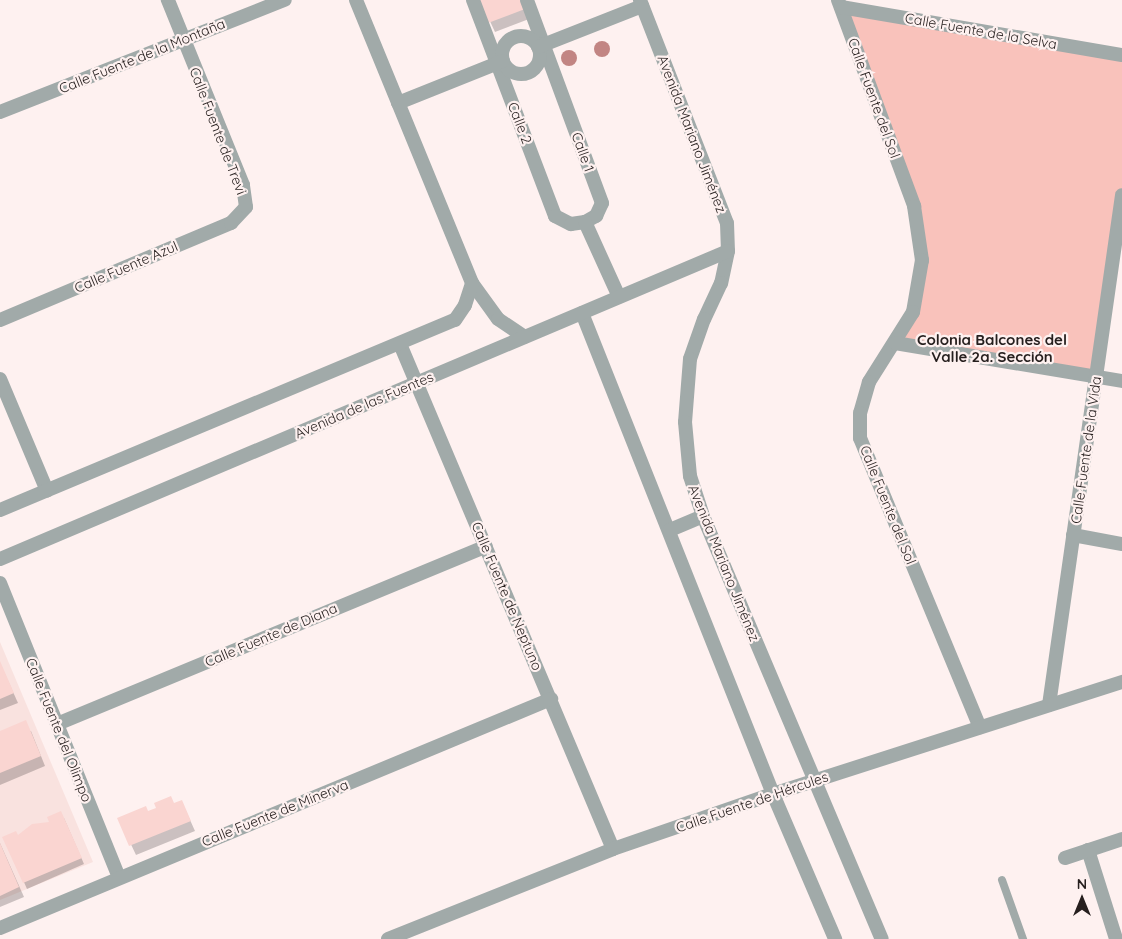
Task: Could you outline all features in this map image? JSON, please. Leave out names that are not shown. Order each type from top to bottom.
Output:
[{"type":"street","name":"Calle Fuente de Trevi","points":[[168,0],[242,186],[246,207]]},
{"type":"street","name":"Calle Fuente de la Montaña","points":[[0,112],[285,0]]},
{"type":"street","points":[[356,0],[472,283],[498,319],[525,337]]},
{"type":"street","name":"Calle 2","points":[[473,0],[500,62],[555,216],[571,224],[585,222]]},
{"type":"street","name":"Calle 1","points":[[527,0],[541,46],[602,203],[596,216],[585,222]]},
{"type":"street","name":"Avenida Mariano Jiménez","points":[[541,46],[641,3],[727,222],[728,251],[721,283],[704,319],[690,359],[685,422],[690,476],[703,516],[882,939]]},
{"type":"street","name":"Calle Fuente de la Selva","points":[[839,4],[1122,55]]},
{"type":"street","name":"Calle Fuente del Sol","points":[[839,4],[914,206],[922,260],[914,312],[869,382],[860,413],[860,438],[980,727]]},
{"type":"street","points":[[517,36],[530,38],[541,46],[540,58],[534,69],[528,72],[516,73],[500,62],[507,43],[517,36]]},
{"type":"street","points":[[398,103],[500,62]]},
{"type":"street","name":"Calle Fuente de la Vida","points":[[1049,705],[1122,195]]},
{"type":"street","name":"Calle Fuente Azul","points":[[0,320],[231,223],[246,207]]},
{"type":"street","points":[[585,222],[619,297]]},
{"type":"street","name":"Avenida de las Fuentes","points":[[0,559],[728,251]]},
{"type":"street","points":[[0,510],[455,320],[465,304],[472,283]]},
{"type":"street","points":[[582,313],[670,530],[773,794],[835,939]]},
{"type":"street","points":[[895,343],[1122,380]]},
{"type":"street","name":"Calle Fuente de Neptuno","points":[[400,344],[614,849]]},
{"type":"street","points":[[0,379],[47,491]]},
{"type":"street","points":[[670,530],[703,516]]},
{"type":"street","points":[[1073,535],[1122,544]]},
{"type":"street","name":"Calle Fuente de Diana","points":[[57,724],[486,546]]},
{"type":"street","name":"Calle Fuente del Olimpo","points":[[0,584],[119,877]]},
{"type":"street","name":"Calle Fuente de Hércules","points":[[388,939],[614,849],[814,780],[1122,682]]},
{"type":"street","name":"Calle Fuente de Minerva","points":[[0,928],[551,699]]},
{"type":"street","points":[[1065,858],[1122,839]]},
{"type":"street","points":[[1088,850],[1116,939]]},
{"type":"lane","points":[[1002,880],[1023,939]]},
{"type":"shaded area","points":[[841,7],[1122,55],[1122,195],[1096,376],[895,343],[913,312],[921,260],[914,206]]},
{"type":"shaded area","points":[[0,642],[93,862],[0,900]]},
{"type":"building","points":[[479,0],[521,0],[525,9],[488,23]]},
{"type":"building","points":[[0,661],[14,693],[0,699]]},
{"type":"building","points":[[26,720],[41,756],[0,773],[0,731]]},
{"type":"building","points":[[171,796],[174,803],[182,800],[191,821],[129,846],[117,818],[146,806],[148,811],[156,808],[154,803]]},
{"type":"building","points":[[61,811],[82,858],[23,883],[2,837],[16,831],[18,835],[32,824],[49,822],[47,817]]},
{"type":"building","points":[[0,843],[19,887],[0,896]]},
{"type":"district","name":"Colonia Balcones del Valle 2a. Sección","points":[[992,348]]}]
